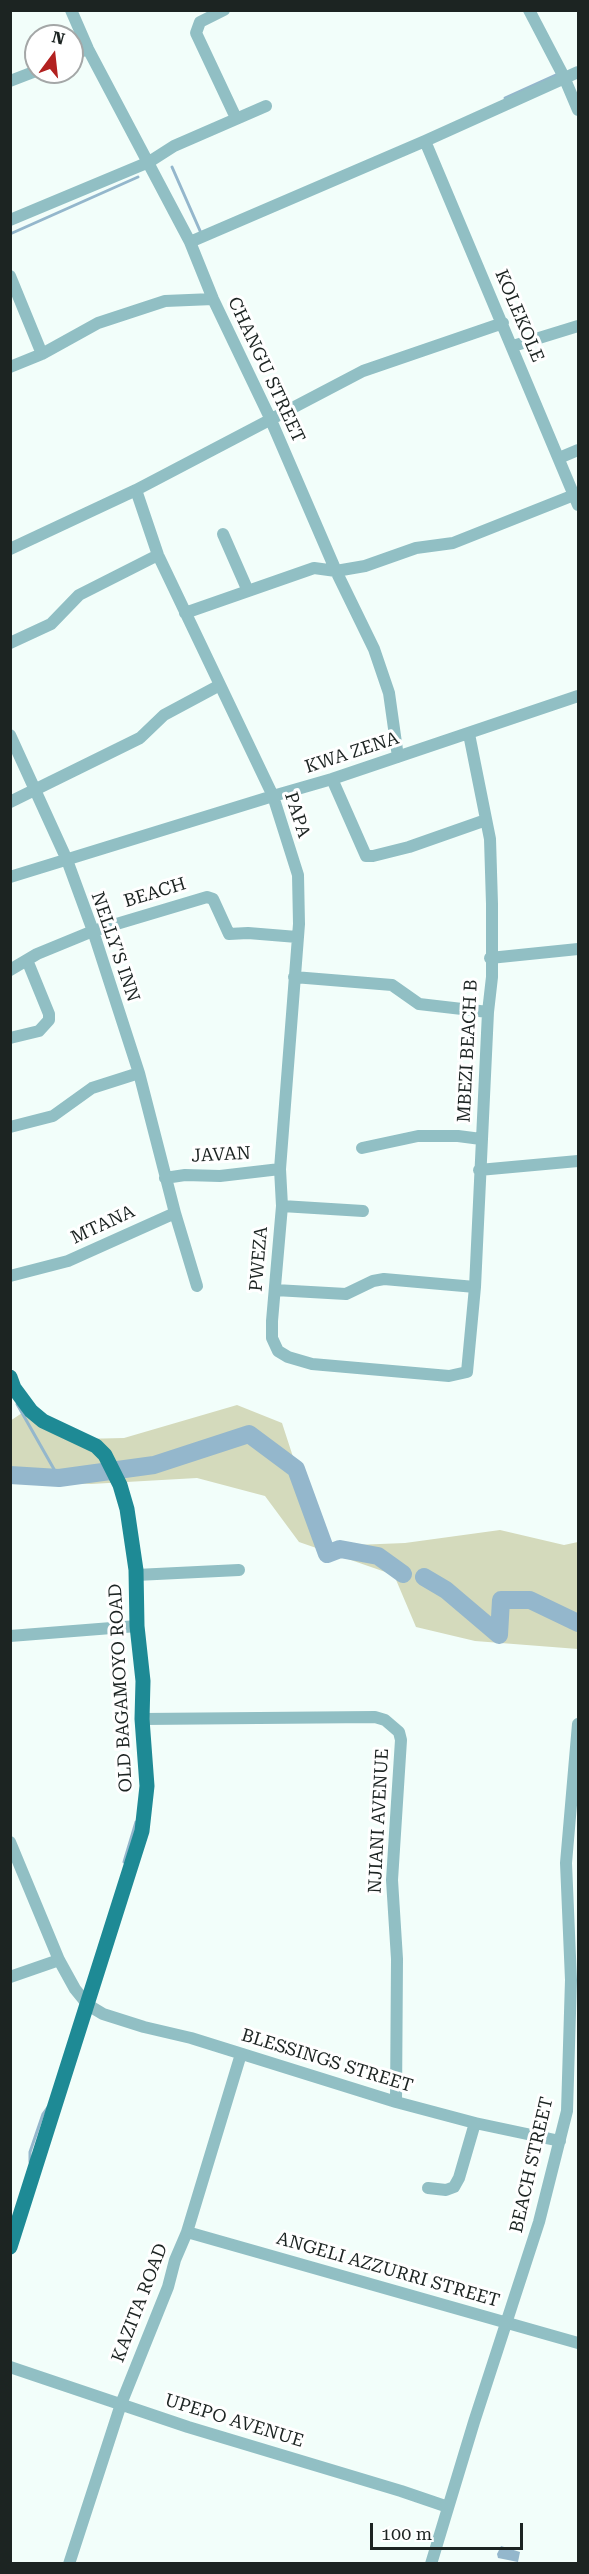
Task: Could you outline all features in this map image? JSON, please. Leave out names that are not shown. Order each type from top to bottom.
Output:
[{"type":"main road","name":"OLD BAGAMOYO ROAD","points":[[10,1377],[31,1411],[43,1421],[96,1446],[105,1455],[120,1485],[127,1509],[136,1575],[147,1786],[142,1831],[10,2247]]},
{"type":"street","name":"CHANGU STREET","points":[[71,10],[88,49],[190,242],[213,299],[270,418],[336,571],[374,649],[389,693],[398,757]]},
{"type":"street","points":[[529,10],[579,110]]},
{"type":"street","points":[[216,12],[200,22],[196,33],[236,118]]},
{"type":"street","points":[[84,50],[88,49]]},
{"type":"street","points":[[190,242],[579,72]]},
{"type":"street","points":[[10,220],[149,162],[174,146],[267,106]]},
{"type":"street","name":"KOLEKOLE","points":[[425,141],[576,500]]},
{"type":"street","points":[[10,276],[42,354]]},
{"type":"street","points":[[10,367],[42,354],[98,323],[165,300],[213,299]]},
{"type":"street","points":[[10,549],[136,490],[363,371],[502,323]]},
{"type":"street","points":[[513,346],[579,326]]},
{"type":"street","points":[[559,458],[579,450]]},
{"type":"street","name":"PAPA","points":[[136,490],[158,555],[273,796],[297,875],[297,937],[294,977]]},
{"type":"street","points":[[185,613],[314,568],[336,571],[365,566],[416,548],[453,543],[576,500]]},
{"type":"street","points":[[223,534],[248,591]]},
{"type":"street","points":[[10,643],[51,624],[80,595],[158,555]]},
{"type":"street","points":[[10,802],[140,738],[164,714],[220,685]]},
{"type":"street","name":"KWA ZENA","points":[[66,860],[332,779],[579,696]]},
{"type":"street","name":"MBEZI BEACH B","points":[[467,1372],[475,1287],[479,1170],[492,977],[490,839],[469,734]]},
{"type":"street","name":"NELLY'S INN","points":[[11,737],[66,860],[93,931],[139,1072],[165,1178]]},
{"type":"street","points":[[332,779],[366,856],[409,847],[486,820]]},
{"type":"street","points":[[10,878],[66,860]]},
{"type":"street","name":"BEACH","points":[[10,970],[27,960],[93,931],[207,897],[213,899],[229,934],[248,933],[297,937]]},
{"type":"street","points":[[490,957],[579,949]]},
{"type":"street","points":[[10,1038],[39,1031],[49,1020],[49,1014],[27,960]]},
{"type":"street","points":[[294,977],[392,985],[419,1004],[488,1012]]},
{"type":"street","name":"PWEZA","points":[[294,977],[280,1169],[282,1206],[272,1338],[278,1351],[288,1357],[312,1364],[449,1376],[467,1372]]},
{"type":"street","points":[[10,1127],[53,1116],[92,1088],[139,1072]]},
{"type":"street","points":[[362,1148],[418,1136],[442,1135],[481,1139]]},
{"type":"street","points":[[479,1170],[579,1161]]},
{"type":"street","name":"JAVAN","points":[[165,1178],[185,1175],[220,1176],[280,1169]]},
{"type":"street","points":[[165,1178],[197,1286]]},
{"type":"street","points":[[282,1206],[363,1211]]},
{"type":"street","name":"MTANA","points":[[10,1276],[68,1261],[175,1213]]},
{"type":"street","points":[[274,1290],[346,1294],[373,1281],[384,1279],[475,1287]]},
{"type":"street","points":[[136,1575],[239,1570]]},
{"type":"street","points":[[10,1636],[137,1626]]},
{"type":"street","name":"NJIANI AVENUE","points":[[142,1719],[375,1717],[393,1725],[399,1732],[401,1740],[392,1880],[397,1959],[394,2039],[396,2102]]},
{"type":"street","name":"BEACH STREET","points":[[431,2564],[539,2222],[567,2111],[571,2011],[567,1840],[579,1724]]},
{"type":"street","points":[[10,1842],[59,1960],[75,1989],[88,2005]]},
{"type":"street","points":[[10,1977],[59,1960]]},
{"type":"street","name":"BLESSINGS STREET","points":[[88,2005],[113,2018],[241,2054],[396,2102],[475,2123],[560,2141]]},
{"type":"street","name":"KAZITA ROAD","points":[[69,2564],[121,2404],[168,2287],[175,2260],[187,2232],[241,2054]]},
{"type":"street","points":[[428,2188],[446,2190],[454,2187],[459,2178],[475,2123]]},
{"type":"street","name":"ANGELI AZZURRI STREET","points":[[187,2232],[579,2343]]},
{"type":"street","name":"UPEPO AVENUE","points":[[10,2367],[188,2427],[448,2507]]},
{"type":"green space","points":[[237,1405],[282,1423],[321,1543],[330,1551],[355,1545],[405,1543],[500,1530],[564,1545],[578,1542],[578,1649],[475,1641],[416,1627],[394,1575],[299,1542],[265,1496],[197,1478],[91,1484],[11,1480],[10,1421],[28,1409],[81,1439],[124,1438]]},
{"type":"water","points":[[501,2546],[520,2552],[518,2562],[498,2558],[497,2554]]},
{"type":"waterway","points":[[505,98],[558,74]]},
{"type":"waterway","points":[[172,167],[201,233]]},
{"type":"waterway","points":[[10,234],[138,177]]},
{"type":"waterway","points":[[17,1404],[59,1478]]},
{"type":"waterway","points":[[10,1475],[59,1478],[154,1465],[249,1434],[296,1469],[327,1554],[340,1549],[378,1556],[403,1574]]},
{"type":"waterway","points":[[424,1577],[446,1590],[499,1635],[501,1600],[530,1600],[578,1623]]},
{"type":"waterway","points":[[124,1862],[136,1822]]},
{"type":"waterway","points":[[30,2162],[30,2152],[43,2114],[48,2107]]}]
